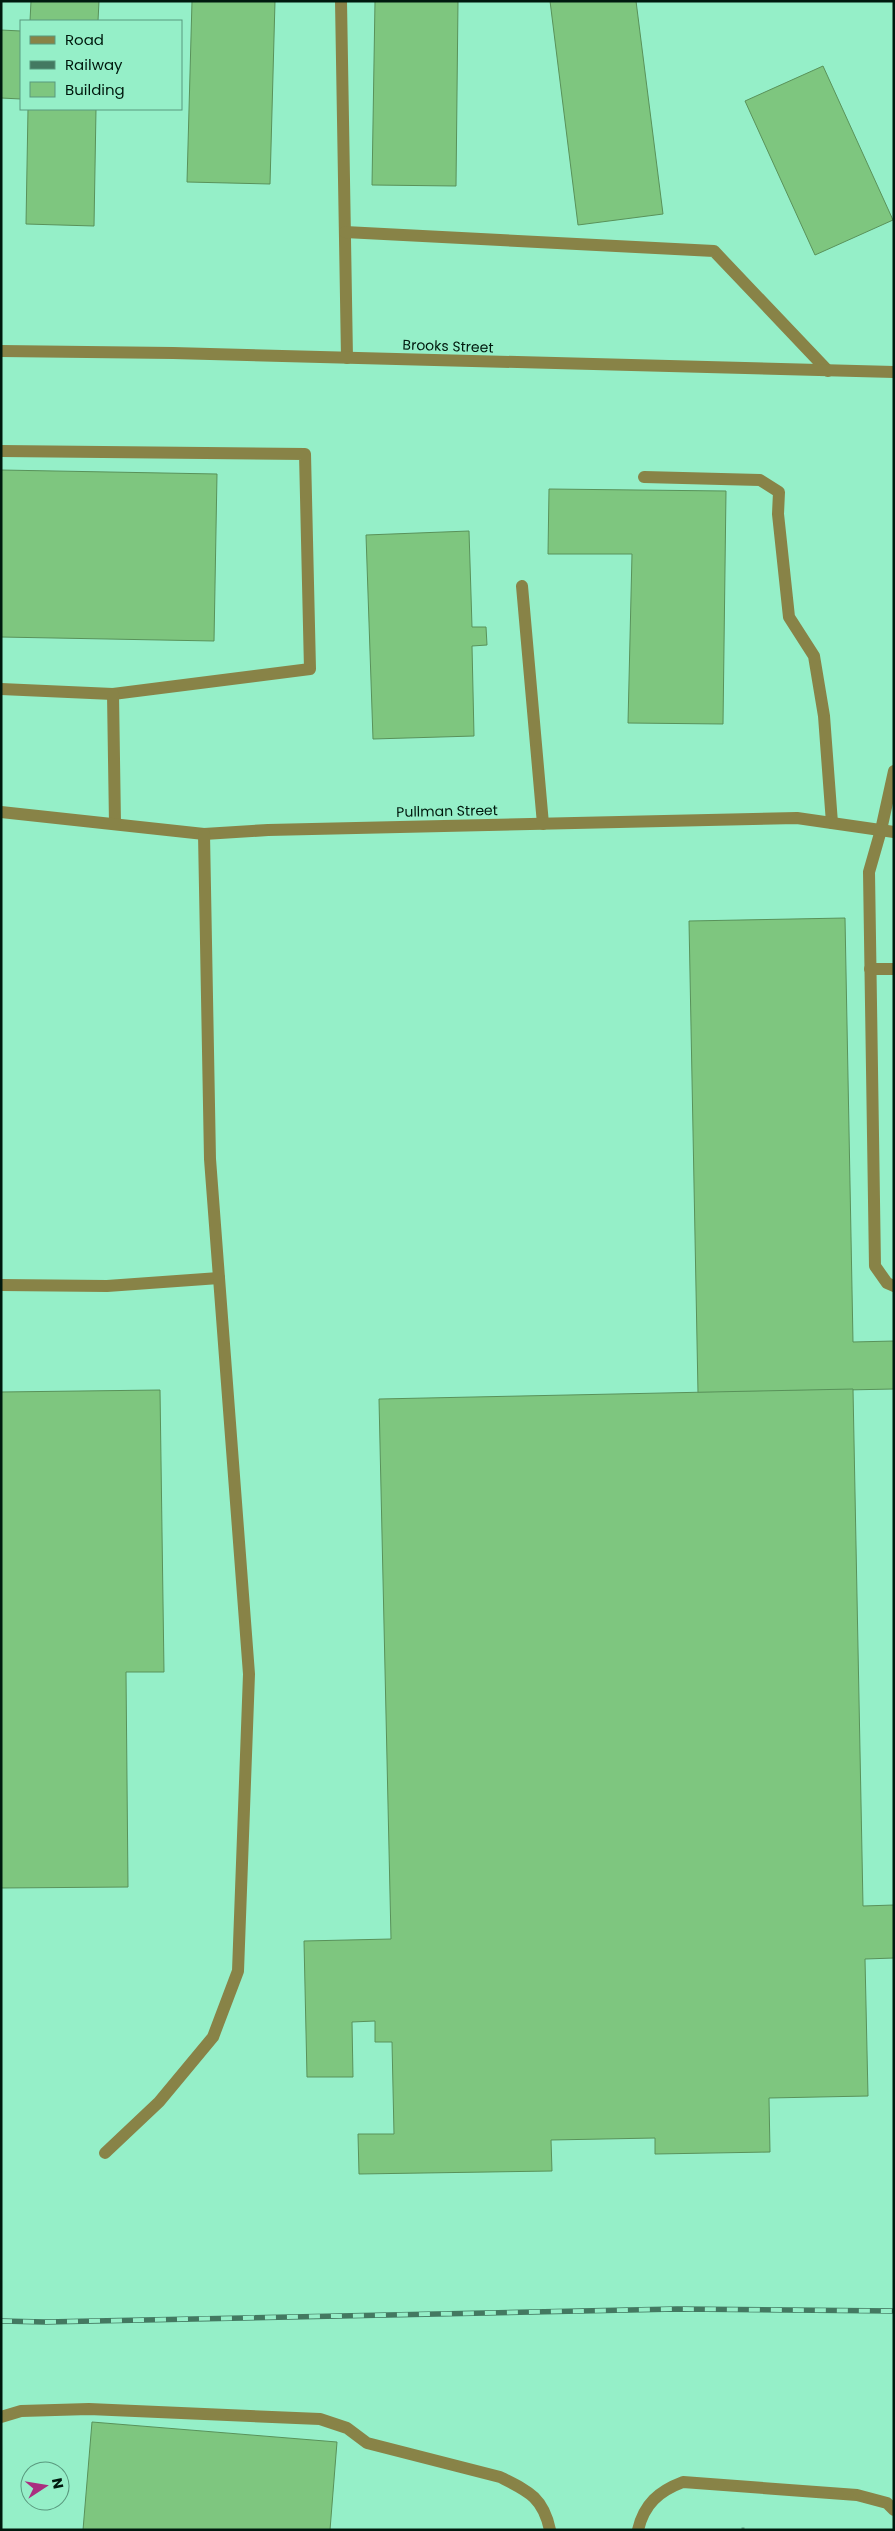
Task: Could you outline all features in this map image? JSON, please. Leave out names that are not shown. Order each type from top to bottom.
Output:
[{"type":"street","points":[[341,1],[347,358]]},
{"type":"street","points":[[345,232],[714,250],[828,371]]},
{"type":"street","name":"Brooks Street","points":[[1,351],[894,372]]},
{"type":"street","points":[[1,451],[305,454],[310,668],[113,694],[1,689]]},
{"type":"street","points":[[644,477],[760,480],[779,492],[778,514],[788,617],[814,656],[824,716],[832,823]]},
{"type":"street","points":[[522,586],[543,824]]},
{"type":"street","points":[[113,694],[114,824]]},
{"type":"street","points":[[894,771],[887,831],[869,872],[876,1266],[887,1283],[894,1286]]},
{"type":"street","name":"Pullman Street","points":[[1,812],[204,834],[268,830],[797,818],[887,831]]},
{"type":"street","points":[[105,2153],[159,2102],[213,2037],[238,1970],[249,1674],[210,1159],[204,834]]},
{"type":"street","points":[[870,969],[894,969]]},
{"type":"street","points":[[1,1285],[107,1286],[219,1278]]},
{"type":"street","points":[[1,2417],[21,2411],[89,2408],[320,2419],[347,2428],[367,2443],[500,2477],[536,2497],[546,2512],[550,2530]]},
{"type":"street","points":[[638,2530],[647,2505],[665,2489],[683,2482],[857,2495],[886,2503],[894,2510]]},
{"type":"building","points":[[31,1],[99,1],[98,20],[30,20]]},
{"type":"building","points":[[192,1],[275,1],[270,184],[187,182]]},
{"type":"building","points":[[375,1],[458,1],[456,186],[372,185]]},
{"type":"building","points":[[550,1],[636,1],[663,214],[578,225]]},
{"type":"building","points":[[1,30],[20,31],[20,99],[1,98]]},
{"type":"building","points":[[823,66],[893,220],[815,255],[745,101]]},
{"type":"building","points":[[28,110],[96,110],[94,226],[26,224]]},
{"type":"building","points":[[1,470],[217,474],[214,641],[1,637]]},
{"type":"building","points":[[549,489],[726,491],[723,724],[628,723],[632,554],[548,554]]},
{"type":"building","points":[[469,531],[472,627],[486,627],[487,645],[472,646],[474,736],[373,739],[366,535]]},
{"type":"building","points":[[845,918],[853,1342],[894,1341],[894,1389],[698,1393],[689,921]]},
{"type":"building","points":[[853,1389],[863,1906],[894,1905],[894,1958],[865,1959],[868,2096],[769,2098],[770,2152],[655,2154],[655,2138],[551,2140],[552,2171],[359,2174],[358,2134],[394,2134],[392,2042],[375,2042],[375,2021],[352,2022],[353,2077],[307,2077],[304,1941],[391,1939],[379,1399]]},
{"type":"building","points":[[160,1390],[164,1672],[126,1672],[128,1887],[1,1888],[1,1392]]},
{"type":"building","points":[[92,2422],[337,2442],[330,2530],[83,2530]]},
{"type":"railway","points":[[1,2321],[45,2322],[677,2309],[894,2311]]}]
